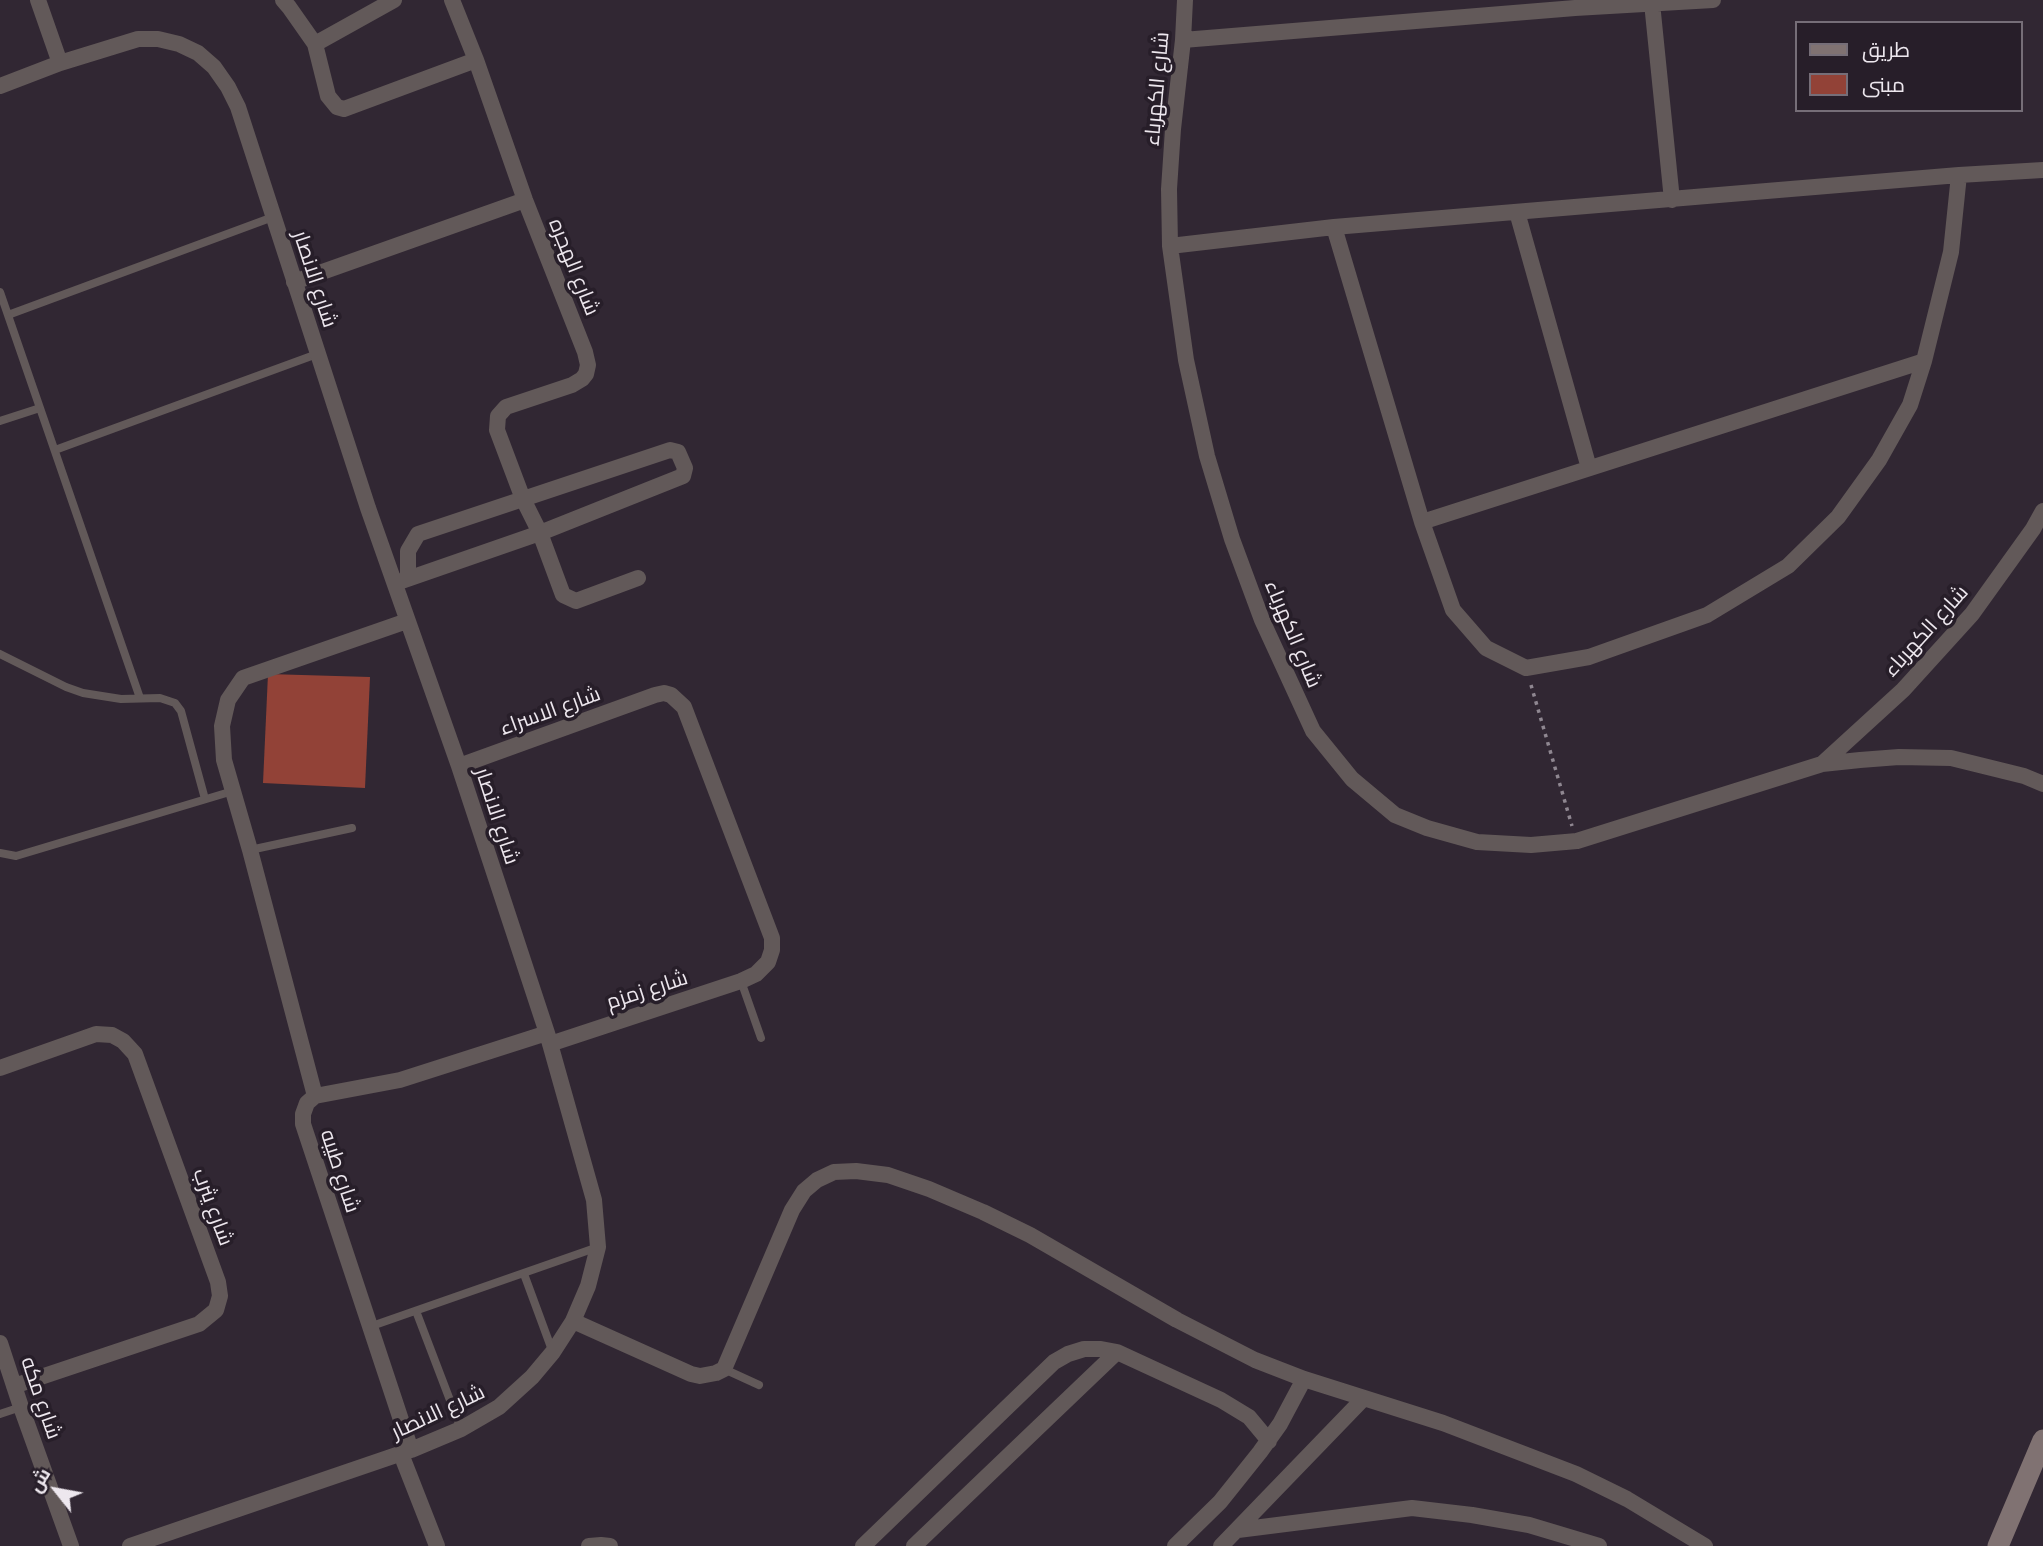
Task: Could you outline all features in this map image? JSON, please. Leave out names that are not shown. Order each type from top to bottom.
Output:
[{"type":"main road","points":[[1998,1546],[2043,1440]]},
{"type":"street","points":[[38,0],[60,63]]},
{"type":"street","points":[[283,0],[315,44],[328,96],[337,107],[344,109],[476,60]]},
{"type":"street","points":[[315,44],[394,0]]},
{"type":"street","name":"شارع الهجره","points":[[452,0],[476,60],[524,200],[586,352],[588,365],[586,374],[572,385],[506,407],[498,415],[498,430],[523,499]]},
{"type":"street","name":"شارع الكهرباء","points":[[1185,0],[1169,189],[1170,246],[1186,360],[1207,456],[1232,539],[1262,620],[1313,731],[1352,779],[1395,815],[1427,828],[1477,842],[1531,845],[1577,841],[1822,764],[1899,757],[1951,758],[2024,776],[2043,784]]},
{"type":"street","points":[[1183,40],[1575,4],[1713,0]]},
{"type":"street","points":[[1652,3],[1672,200]]},
{"type":"street","name":"شارع الانصار","points":[[0,86],[60,63],[138,39],[158,39],[179,44],[198,53],[214,67],[233,97],[368,508],[402,580],[407,621],[459,766],[548,1039],[594,1200],[598,1247],[588,1286],[573,1321],[553,1352],[532,1377],[499,1407],[461,1429],[406,1452],[130,1546]]},
{"type":"street","points":[[1170,246],[1334,227],[2043,170]]},
{"type":"street","points":[[1334,227],[1422,522],[1453,610],[1486,648],[1526,668],[1589,657],[1707,615],[1788,566],[1838,517],[1879,460],[1910,405],[1924,361],[1951,252],[1959,175]]},
{"type":"street","points":[[294,282],[524,200]]},
{"type":"street","points":[[1517,212],[1589,468]]},
{"type":"street","points":[[1422,522],[1924,361]]},
{"type":"street","points":[[670,450],[678,452],[685,468],[683,476],[540,533],[402,580],[408,551],[418,534],[670,450]]},
{"type":"street","points":[[523,499],[540,533],[563,595],[576,601],[638,578]]},
{"type":"street","name":"شارع الكهرباء","points":[[1822,764],[1903,690],[1972,614],[2043,511]]},
{"type":"street","points":[[407,621],[243,678],[228,699],[222,726],[224,760],[315,1096],[400,1080],[548,1039]]},
{"type":"street","name":"شارع الاسراء","points":[[459,766],[655,695],[671,695],[684,707],[772,938],[768,962],[748,978]]},
{"type":"street","name":"شارع زمزم","points":[[548,1039],[748,978]]},
{"type":"street","name":"شارع يثرب","points":[[0,1068],[96,1034],[111,1035],[123,1041],[135,1054],[218,1282],[220,1296],[216,1310],[199,1324],[14,1386]]},
{"type":"street","name":"شارع طيبه","points":[[315,1096],[307,1103],[303,1124],[437,1546]]},
{"type":"street","points":[[573,1321],[691,1374],[708,1376],[724,1369],[792,1210],[804,1191],[817,1180],[834,1172],[856,1171],[888,1175],[929,1189],[1030,1235],[1177,1320],[1255,1360],[1304,1379],[1443,1423],[1576,1474],[1627,1499],[1705,1546]]},
{"type":"street","points":[[863,1546],[1054,1362],[1084,1349],[1117,1352],[1236,1408],[1249,1417],[1269,1441]]},
{"type":"street","name":"شارع مكه","points":[[1,1351],[71,1546]]},
{"type":"street","points":[[914,1546],[1117,1352]]},
{"type":"street","points":[[1175,1546],[1220,1502],[1269,1441],[1304,1379]]},
{"type":"street","points":[[1221,1546],[1364,1398]]},
{"type":"street","points":[[1238,1530],[1412,1508],[1529,1525],[1599,1546]]},
{"type":"street","points":[[180,1530],[186,1546]]},
{"type":"street","points":[[589,1546],[610,1546]]},
{"type":"lane","points":[[8,316],[273,216]]},
{"type":"lane","points":[[0,292],[141,698]]},
{"type":"lane","points":[[55,450],[317,354]]},
{"type":"lane","points":[[0,421],[40,408]]},
{"type":"lane","points":[[0,654],[75,690],[101,696],[150,697],[175,703],[181,711],[205,799]]},
{"type":"lane","points":[[0,853],[16,856],[233,791]]},
{"type":"lane","points":[[250,849],[352,828]]},
{"type":"lane","points":[[748,978],[761,1038]]},
{"type":"lane","points":[[369,1327],[598,1247]]},
{"type":"lane","points":[[524,1274],[553,1352]]},
{"type":"lane","points":[[416,1311],[461,1429]]},
{"type":"lane","points":[[724,1369],[759,1385]]},
{"type":"lane","points":[[0,1415],[21,1407]]},
{"type":"path","points":[[1526,668],[1577,841]]},
{"type":"building","points":[[268,674],[370,677],[365,788],[263,783]]}]
